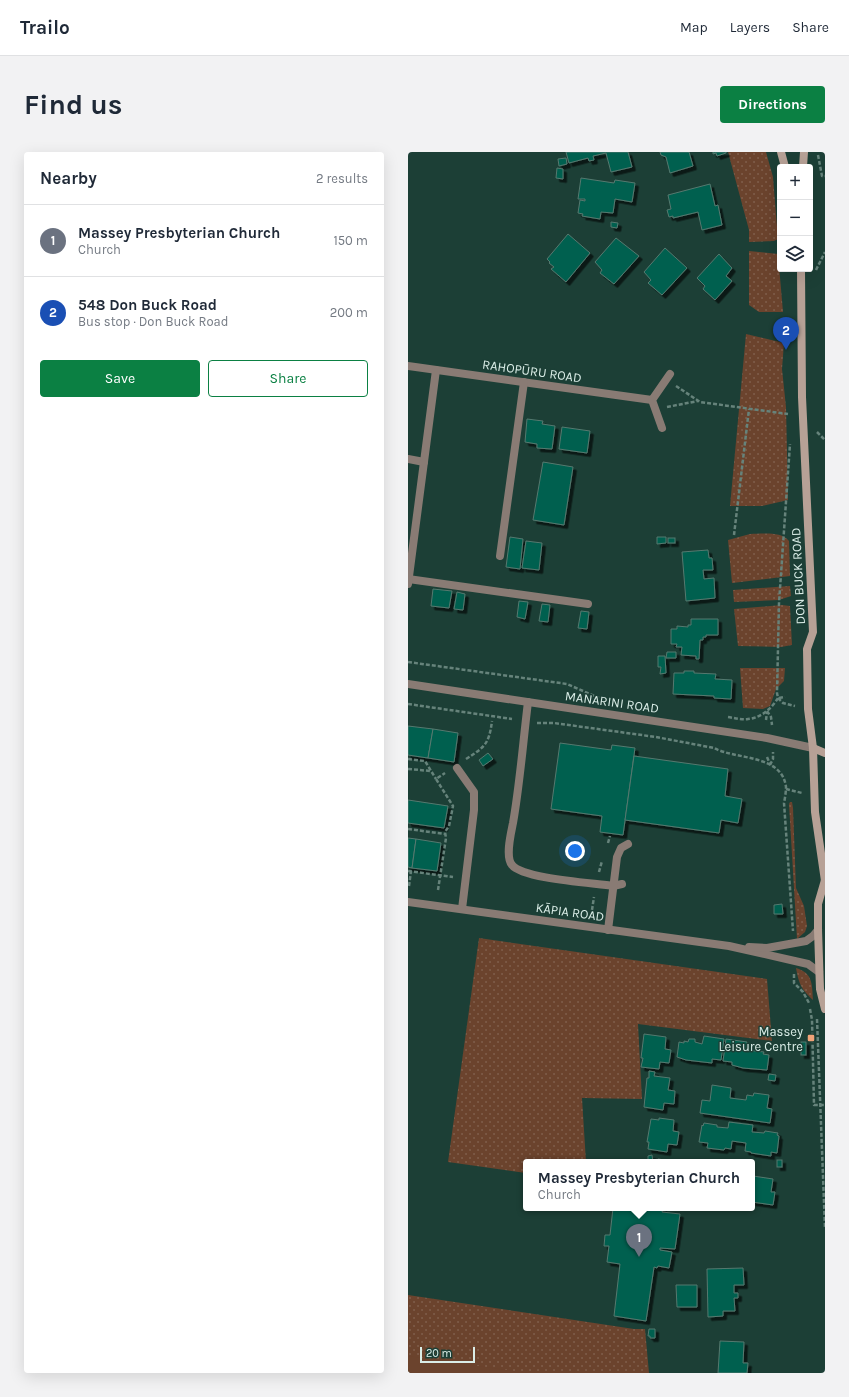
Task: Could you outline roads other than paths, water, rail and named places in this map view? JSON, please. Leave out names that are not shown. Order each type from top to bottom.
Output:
[{"type":"main road","points":[[781,152],[784,164]]},
{"type":"main road","points":[[803,164],[804,152]]},
{"type":"main road","name":"DON BUCK ROAD","points":[[801,272],[802,397],[813,632],[807,649],[808,699],[813,748],[815,812],[825,881],[818,904],[820,988],[825,1009]]},
{"type":"main road","points":[[813,748],[825,753]]},
{"type":"street","name":"RAHOPŪRU ROAD","points":[[408,366],[652,400]]},
{"type":"street","points":[[436,370],[408,581],[588,604]]},
{"type":"street","points":[[662,428],[652,400],[670,378]]},
{"type":"street","points":[[500,556],[524,382]]},
{"type":"street","points":[[408,459],[424,462]]},
{"type":"street","name":"MANARINI ROAD","points":[[408,684],[767,738],[813,748]]},
{"type":"street","points":[[528,702],[516,806],[508,849],[511,865],[520,871],[536,876],[613,886],[622,884]]},
{"type":"street","points":[[456,767],[474,792],[474,810],[462,909]]},
{"type":"street","points":[[608,930],[617,857],[621,848],[628,844]]},
{"type":"street","name":"KĀPIA ROAD","points":[[408,902],[728,946],[768,948],[806,941],[818,930]]},
{"type":"street","name":"KĀPIA ROAD","points":[[728,946],[808,964],[819,972]]},
{"type":"place","name":"548 Don Buck Road","points":[[786,350]]},
{"type":"place","name":"Massey Leisure Centre","points":[[811,1038]]},
{"type":"place","name":"Massey Presbyterian Church","points":[[639,1257]]}]
